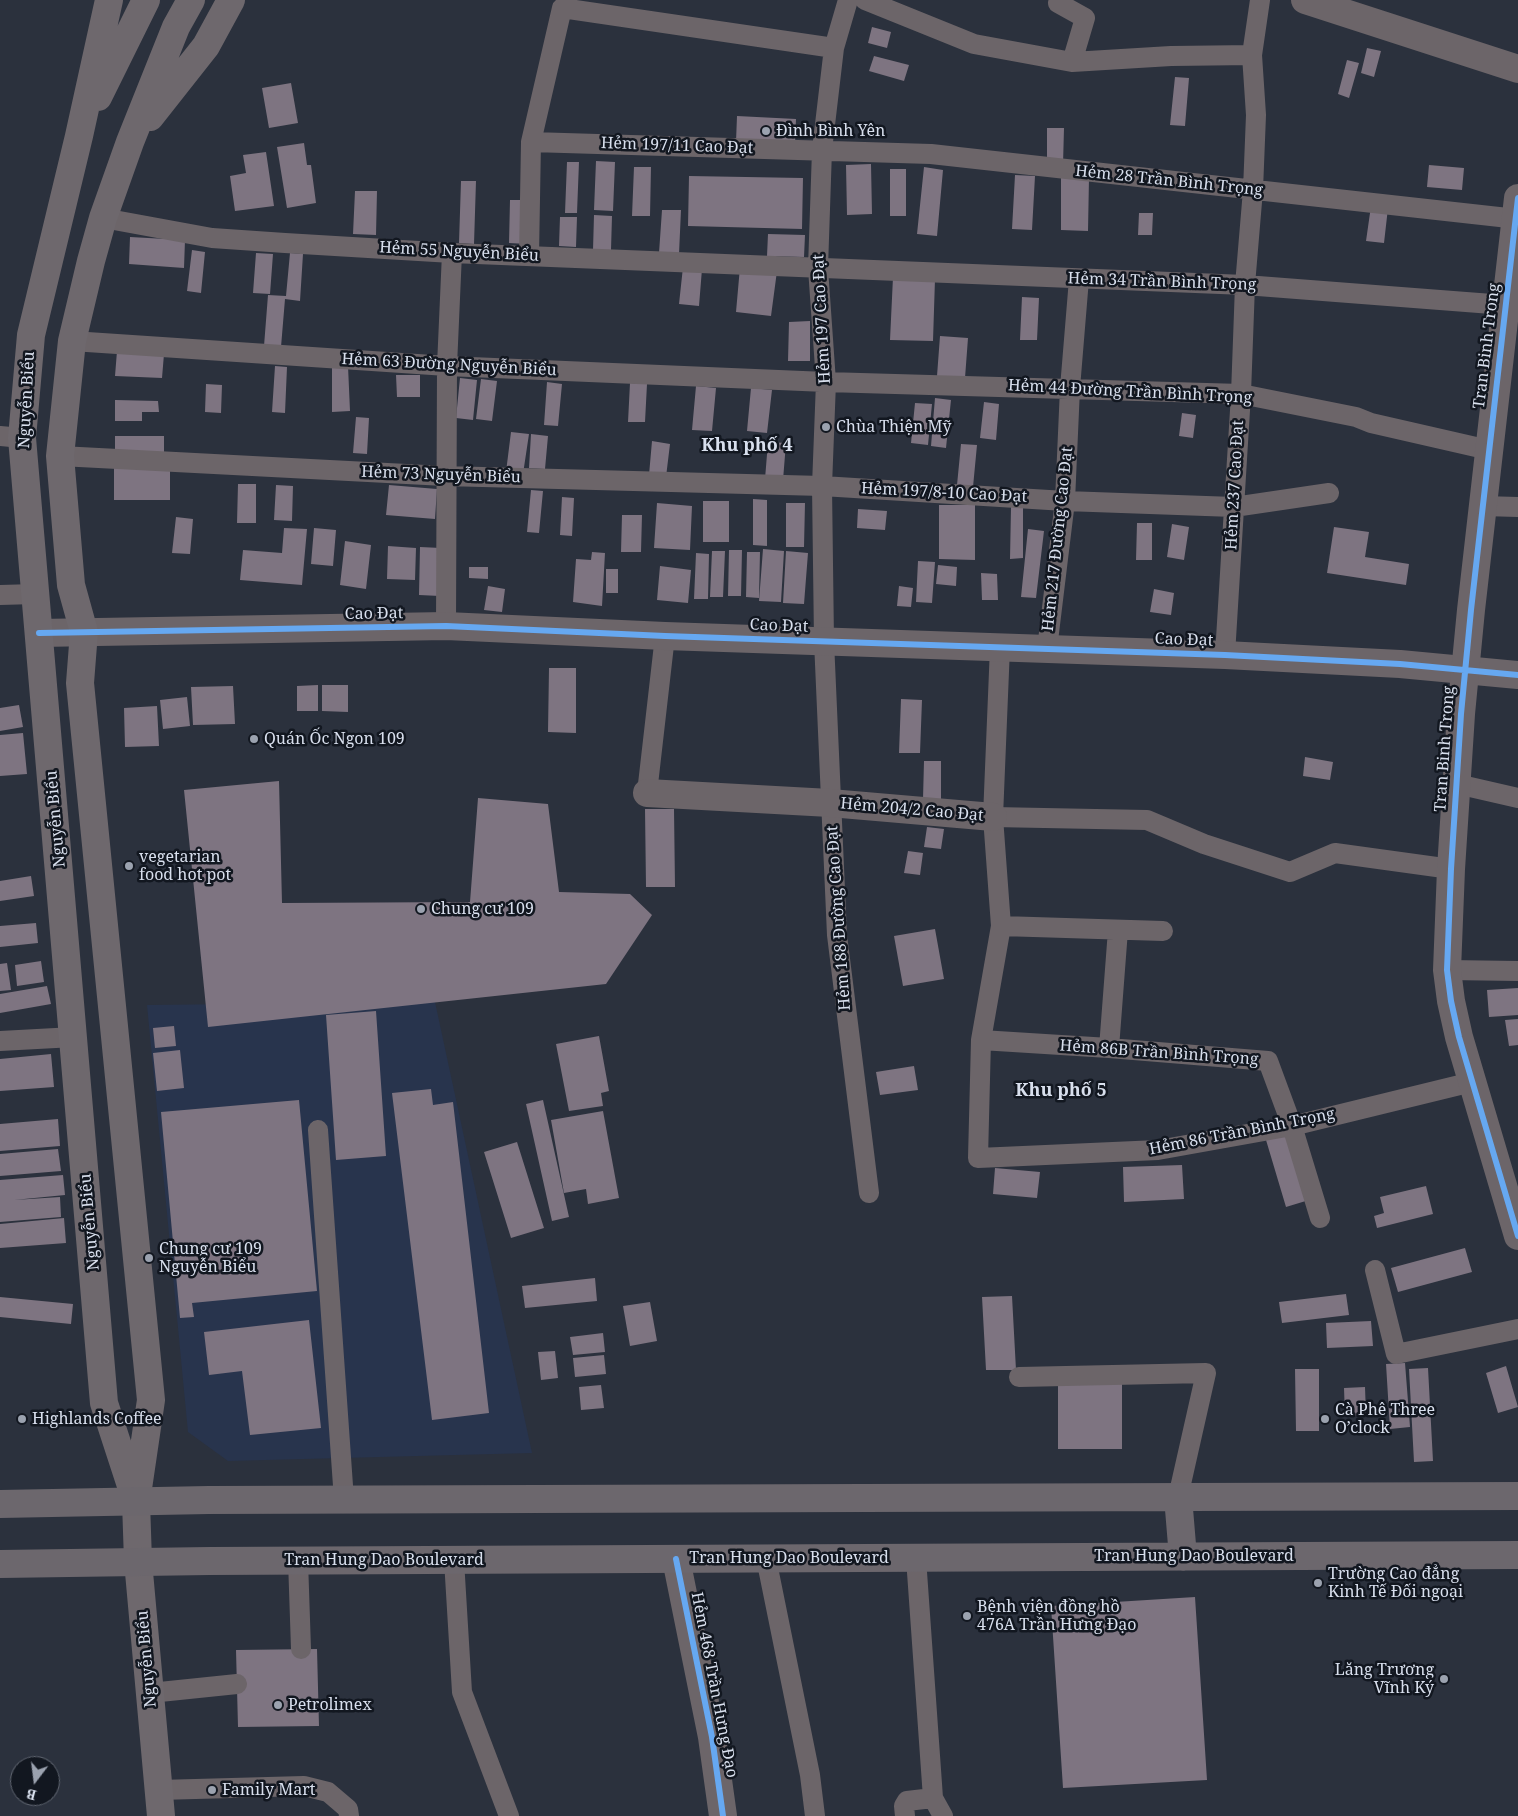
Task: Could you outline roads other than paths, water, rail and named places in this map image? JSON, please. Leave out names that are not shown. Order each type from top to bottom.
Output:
[{"type":"main road","name":"Nguyễn Biểu","points":[[109,0],[79,136],[31,335],[11,437],[35,594],[39,633],[104,1403],[136,1502]]},
{"type":"main road","name":"Nguyễn Biểu","points":[[160,1803],[138,1562],[136,1502],[151,1400],[80,683],[84,632],[72,585],[60,456],[72,341],[103,218],[130,142],[176,27],[191,0]]},
{"type":"main road","name":"Nguyễn Biểu","points":[[130,142],[206,46],[231,0]]},
{"type":"main road","name":"Nguyễn Biểu","points":[[79,136],[144,4]]},
{"type":"main road","points":[[0,1504],[344,1500],[1518,1496]]},
{"type":"main road","points":[[1178,1498],[1183,1557]]},
{"type":"main road","name":"Tran Hung Dao Boulevard","points":[[0,1564],[298,1560],[1518,1555]]},
{"type":"street","points":[[1305,0],[1367,10],[1518,69]]},
{"type":"street","name":"Tran Binh Trong","points":[[1517,212],[1465,670],[1451,869],[1448,970],[1451,1001],[1472,1082],[1518,1236]]},
{"type":"street","name":"Cao Đạt","points":[[39,633],[446,626],[665,636],[1225,655],[1400,664],[1518,675]]},
{"type":"street","name":"Hẻm 204/2 Cao Đạt","points":[[647,794],[830,803],[993,817]]},
{"type":"street","name":"Hẻm 468 Trần Hưng Ðạo","points":[[676,1559],[712,1737],[723,1816]]},
{"type":"lane","name":"Hẻm 197 Cao Đạt","points":[[824,641],[822,486],[826,382],[818,268],[822,150],[834,48],[848,0]]},
{"type":"lane","points":[[865,0],[974,44],[1072,62],[1171,56],[1252,55]]},
{"type":"lane","points":[[1059,0],[1058,3],[1085,18],[1072,62]]},
{"type":"lane","name":"Hẻm 237 Cao Đạt","points":[[1225,655],[1241,394],[1245,285],[1253,190],[1256,115],[1252,55],[1260,0]]},
{"type":"lane","points":[[529,256],[532,142],[562,8],[834,48]]},
{"type":"lane","name":"Hẻm 197/11 Cao Đạt","points":[[532,142],[822,150]]},
{"type":"lane","name":"Hẻm 28 Trần Bình Trọng","points":[[822,150],[931,154],[1253,190],[1517,212]]},
{"type":"lane","name":"Hẻm 55 Nguyễn Biểu","points":[[103,218],[212,238],[452,253],[818,268]]},
{"type":"lane","points":[[446,626],[445,476],[452,253]]},
{"type":"lane","name":"Hẻm 34 Trần Bình Trọng","points":[[818,268],[1245,285],[1505,305]]},
{"type":"lane","name":"Hẻm 217 Đường Cao Đạt","points":[[1047,649],[1065,500],[1070,388],[1079,279]]},
{"type":"lane","name":"Hẻm 63 Đường Nguyễn Biểu","points":[[72,341],[447,366],[826,382]]},
{"type":"lane","name":"Hẻm 44 Đường Trần Bình Trọng","points":[[826,382],[1241,394],[1356,417],[1371,423],[1489,450]]},
{"type":"lane","name":"Hẻm 73 Nguyễn Biểu","points":[[60,456],[445,476],[822,486]]},
{"type":"lane","name":"Hẻm 197/8-10 Cao Đạt","points":[[822,486],[1065,500],[1234,507],[1329,493]]},
{"type":"lane","points":[[1483,506],[1518,507]]},
{"type":"lane","points":[[0,595],[35,594]]},
{"type":"lane","points":[[647,794],[665,636]]},
{"type":"lane","name":"Hẻm 188 Đường Cao Đạt","points":[[824,641],[837,935],[869,1193]]},
{"type":"lane","points":[[981,1040],[1001,926],[993,817],[1000,647]]},
{"type":"lane","points":[[1457,784],[1518,798]]},
{"type":"lane","points":[[993,817],[1147,820],[1204,844],[1290,872],[1335,853],[1451,869]]},
{"type":"lane","points":[[1001,926],[1163,931]]},
{"type":"lane","points":[[1109,1048],[1118,930]]},
{"type":"lane","points":[[1448,970],[1518,971]]},
{"type":"lane","points":[[0,1041],[74,1037]]},
{"type":"lane","name":"Hẻm 86B Trần Bình Trọng","points":[[981,1040],[1268,1061],[1292,1126]]},
{"type":"lane","name":"Hẻm 86 Trần Bình Trọng","points":[[981,1040],[978,1158],[1158,1150],[1292,1126],[1472,1082]]},
{"type":"lane","points":[[1292,1126],[1320,1218]]},
{"type":"lane","points":[[318,1130],[344,1500]]},
{"type":"lane","points":[[1375,1270],[1396,1354],[1518,1329]]},
{"type":"lane","points":[[1019,1377],[1206,1373],[1178,1498]]},
{"type":"lane","points":[[766,1558],[810,1775],[815,1816]]},
{"type":"lane","points":[[916,1558],[933,1798],[943,1816]]},
{"type":"lane","points":[[298,1560],[301,1649]]},
{"type":"lane","points":[[454,1560],[462,1692],[509,1816]]},
{"type":"lane","points":[[150,1693],[237,1684]]},
{"type":"lane","points":[[160,1803],[304,1786],[328,1792],[348,1809],[349,1816]]},
{"type":"lane","points":[[905,1816],[904,1806],[907,1801],[933,1798]]},
{"type":"place","name":"Đình Bình Yên","points":[[766,131]]},
{"type":"place","name":"Chùa Thiện Mỹ","points":[[826,427]]},
{"type":"place","name":"Quán Ốc Ngon 109","points":[[254,739]]},
{"type":"place","name":"vegetarian food hot pot","points":[[129,866]]},
{"type":"place","name":"Chung cư 109","points":[[421,909]]},
{"type":"place","name":"Chung cư 109 Nguyễn Biểu","points":[[149,1258]]},
{"type":"place","name":"Highlands Coffee","points":[[22,1419]]},
{"type":"place","name":"Cà Phê Three O’clock","points":[[1325,1419]]},
{"type":"place","name":"Trường Cao đẳng Kinh Tế Đối ngoại","points":[[1318,1583]]},
{"type":"place","name":"Bệnh viện đồng hồ 476A Trần Hưng Đạo","points":[[967,1616]]},
{"type":"place","name":"Lăng Trương Vĩnh Ký","points":[[1444,1679]]},
{"type":"place","name":"Petrolimex","points":[[278,1705]]},
{"type":"place","name":"Family Mart","points":[[212,1790]]},
{"type":"district","name":"Khu phố 4","points":[[747,446]]},
{"type":"district","name":"Khu phố 5","points":[[1061,1091]]}]
